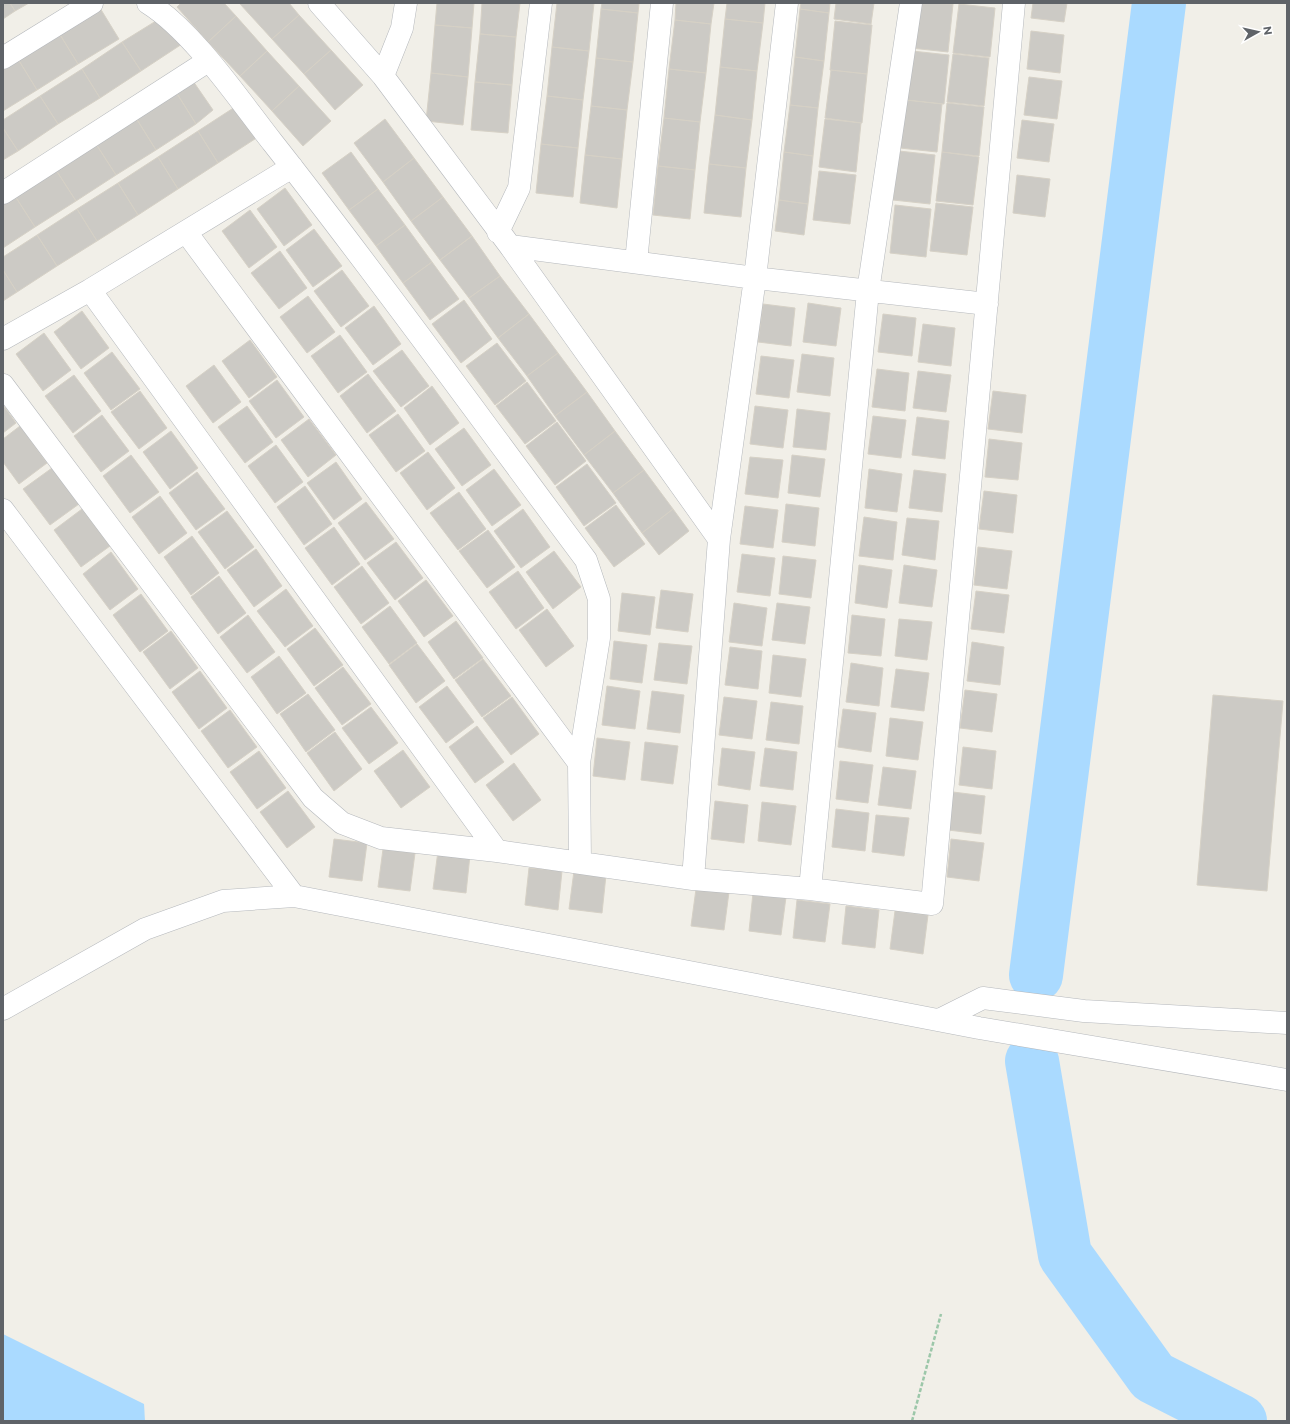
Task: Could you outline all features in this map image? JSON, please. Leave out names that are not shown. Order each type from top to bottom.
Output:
[{"type":"street","points":[[3,58],[92,3]]},
{"type":"street","points":[[148,3],[173,21],[208,61],[292,167],[586,560],[599,599],[599,638],[579,763],[580,862]]},
{"type":"street","points":[[319,3],[383,76],[504,239],[719,539]]},
{"type":"street","points":[[383,76],[402,28],[406,3]]},
{"type":"street","points":[[504,239],[519,188],[541,3]]},
{"type":"street","points":[[636,262],[662,3]]},
{"type":"street","points":[[693,879],[719,539],[755,278],[788,3]]},
{"type":"street","points":[[810,889],[868,291],[911,3]]},
{"type":"street","points":[[3,385],[313,798],[342,823],[381,838],[497,851],[693,879],[810,889],[932,904],[1014,3]]},
{"type":"street","points":[[3,193],[208,61]]},
{"type":"street","points":[[3,339],[90,290],[292,167]]},
{"type":"street","points":[[186,232],[579,763]]},
{"type":"street","points":[[504,239],[636,262],[755,278],[987,304]]},
{"type":"street","points":[[90,290],[497,851]]},
{"type":"street","points":[[3,510],[294,896]]},
{"type":"street","points":[[3,1009],[145,929],[223,901],[294,896],[939,1020],[1287,1080]]},
{"type":"street","points":[[939,1020],[983,998],[1084,1011],[1287,1023]]},
{"type":"path","points":[[912,1421],[941,1314]]},
{"type":"water","points":[[3,1334],[144,1404],[145,1421],[3,1421]]},
{"type":"building","points":[[3,3],[10,3],[15,11],[3,19]]},
{"type":"building","points":[[10,3],[29,3],[15,11]]},
{"type":"building","points":[[181,3],[224,3],[236,16],[208,42],[177,7]]},
{"type":"building","points":[[289,3],[299,15],[272,39],[240,4]]},
{"type":"building","points":[[437,3],[474,3],[472,28],[435,25]]},
{"type":"building","points":[[482,3],[520,3],[516,37],[480,34]]},
{"type":"building","points":[[557,3],[594,3],[589,51],[552,47]]},
{"type":"building","points":[[602,3],[639,3],[638,13],[601,9]]},
{"type":"building","points":[[676,3],[714,3],[711,24],[675,20]]},
{"type":"building","points":[[727,3],[765,3],[763,23],[725,19]]},
{"type":"building","points":[[801,3],[830,3],[829,13],[800,9]]},
{"type":"building","points":[[836,3],[874,3],[871,24],[834,19]]},
{"type":"building","points":[[916,3],[953,4],[948,52],[911,48]]},
{"type":"building","points":[[1033,3],[1067,3],[1064,22],[1031,18]]},
{"type":"building","points":[[959,4],[995,8],[990,57],[953,53]]},
{"type":"building","points":[[100,8],[119,39],[78,64],[59,33]]},
{"type":"building","points":[[601,9],[638,13],[633,62],[596,58]]},
{"type":"building","points":[[800,9],[829,13],[824,61],[795,57]]},
{"type":"building","points":[[299,15],[331,50],[304,74],[272,39]]},
{"type":"building","points":[[164,16],[182,44],[141,71],[122,42]]},
{"type":"building","points":[[236,16],[267,51],[240,76],[208,42]]},
{"type":"building","points":[[725,19],[763,23],[757,71],[720,67]]},
{"type":"building","points":[[675,20],[711,24],[706,73],[669,69]]},
{"type":"building","points":[[835,21],[872,25],[867,74],[830,70]]},
{"type":"building","points":[[435,25],[472,28],[468,77],[431,73]]},
{"type":"building","points":[[1031,31],[1064,35],[1060,73],[1027,69]]},
{"type":"building","points":[[59,33],[78,64],[37,90],[18,59]]},
{"type":"building","points":[[480,34],[516,37],[512,85],[475,82]]},
{"type":"building","points":[[122,42],[141,71],[100,98],[82,69]]},
{"type":"building","points":[[552,47],[589,51],[583,100],[547,96]]},
{"type":"building","points":[[331,50],[363,85],[335,110],[304,74]]},
{"type":"building","points":[[267,51],[299,86],[272,111],[240,76]]},
{"type":"building","points":[[912,51],[949,55],[944,104],[907,100]]},
{"type":"building","points":[[953,54],[989,58],[984,106],[947,102]]},
{"type":"building","points":[[795,57],[824,61],[818,108],[790,105]]},
{"type":"building","points":[[596,58],[633,62],[627,110],[591,106]]},
{"type":"building","points":[[18,59],[37,90],[3,111],[3,69]]},
{"type":"building","points":[[720,67],[757,71],[752,120],[715,115]]},
{"type":"building","points":[[82,69],[100,98],[58,124],[40,96]]},
{"type":"building","points":[[669,69],[706,73],[700,122],[664,118]]},
{"type":"building","points":[[831,70],[867,74],[862,123],[825,118]]},
{"type":"building","points":[[431,73],[468,77],[463,125],[426,121]]},
{"type":"building","points":[[1029,77],[1062,81],[1057,119],[1024,115]]},
{"type":"building","points":[[193,81],[213,110],[196,124],[176,92]]},
{"type":"building","points":[[475,82],[512,85],[508,133],[471,130]]},
{"type":"building","points":[[299,86],[331,121],[303,146],[272,111]]},
{"type":"building","points":[[176,92],[196,124],[156,150],[136,118]]},
{"type":"building","points":[[40,96],[58,124],[18,151],[3,128],[3,120]]},
{"type":"building","points":[[547,96],[583,100],[578,148],[541,144]]},
{"type":"building","points":[[905,100],[942,104],[937,152],[900,148]]},
{"type":"building","points":[[947,103],[984,107],[979,156],[942,152]]},
{"type":"building","points":[[238,105],[258,137],[218,163],[198,131]]},
{"type":"building","points":[[790,105],[818,108],[813,156],[784,152]]},
{"type":"building","points":[[591,106],[627,110],[622,159],[585,155]]},
{"type":"building","points":[[715,115],[752,120],[746,168],[709,164]]},
{"type":"building","points":[[136,118],[156,150],[116,175],[96,144]]},
{"type":"building","points":[[664,118],[700,122],[695,170],[658,166]]},
{"type":"building","points":[[385,119],[414,158],[383,182],[354,143]]},
{"type":"building","points":[[825,119],[861,123],[856,172],[819,167]]},
{"type":"building","points":[[1022,120],[1054,124],[1049,162],[1017,158]]},
{"type":"building","points":[[3,128],[18,151],[3,160]]},
{"type":"building","points":[[198,131],[218,163],[178,189],[158,157]]},
{"type":"building","points":[[96,144],[116,175],[76,201],[56,170]]},
{"type":"building","points":[[541,144],[578,148],[573,197],[536,193]]},
{"type":"building","points":[[899,151],[935,155],[930,204],[893,200]]},
{"type":"building","points":[[351,152],[378,189],[349,210],[322,173]]},
{"type":"building","points":[[784,152],[813,156],[808,204],[779,200]]},
{"type":"building","points":[[942,152],[979,157],[973,205],[936,201]]},
{"type":"building","points":[[585,155],[622,159],[617,208],[580,203]]},
{"type":"building","points":[[158,157],[178,189],[138,215],[118,183]]},
{"type":"building","points":[[414,158],[443,197],[411,221],[383,182]]},
{"type":"building","points":[[709,164],[746,168],[741,217],[704,213]]},
{"type":"building","points":[[658,166],[695,170],[690,219],[653,215]]},
{"type":"building","points":[[56,170],[76,201],[35,227],[15,196]]},
{"type":"building","points":[[819,171],[856,175],[850,224],[813,220]]},
{"type":"building","points":[[1017,175],[1050,179],[1045,217],[1013,213]]},
{"type":"building","points":[[118,183],[138,215],[97,241],[77,209]]},
{"type":"building","points":[[285,188],[312,225],[284,246],[257,209]]},
{"type":"building","points":[[378,189],[405,225],[376,246],[349,210]]},
{"type":"building","points":[[15,196],[35,227],[3,248],[3,204]]},
{"type":"building","points":[[443,197],[472,236],[440,260],[411,221]]},
{"type":"building","points":[[779,200],[808,204],[804,235],[775,231]]},
{"type":"building","points":[[936,203],[973,207],[967,255],[930,251]]},
{"type":"building","points":[[895,205],[931,209],[926,257],[890,253]]},
{"type":"building","points":[[77,209],[97,241],[57,266],[37,235]]},
{"type":"building","points":[[250,210],[277,247],[249,268],[222,231]]},
{"type":"building","points":[[405,225],[432,262],[403,283],[376,246]]},
{"type":"building","points":[[314,229],[342,266],[313,287],[286,250]]},
{"type":"building","points":[[37,235],[57,266],[17,292],[3,270],[3,257]]},
{"type":"building","points":[[472,236],[500,276],[469,298],[440,260]]},
{"type":"building","points":[[280,251],[307,288],[279,309],[251,273]]},
{"type":"building","points":[[432,262],[459,299],[430,320],[403,283]]},
{"type":"building","points":[[3,270],[17,292],[3,301]]},
{"type":"building","points":[[342,270],[369,306],[341,327],[314,291]]},
{"type":"building","points":[[500,276],[529,314],[498,338],[469,298]]},
{"type":"building","points":[[308,296],[335,332],[307,353],[280,317]]},
{"type":"building","points":[[464,300],[492,339],[461,363],[432,324]]},
{"type":"building","points":[[808,303],[841,308],[836,346],[803,342]]},
{"type":"building","points":[[763,304],[795,308],[791,346],[758,342]]},
{"type":"building","points":[[374,306],[401,344],[373,365],[345,328]]},
{"type":"building","points":[[82,311],[109,348],[81,369],[54,332]]},
{"type":"building","points":[[529,314],[558,353],[527,376],[498,338]]},
{"type":"building","points":[[883,314],[916,318],[912,356],[878,352]]},
{"type":"building","points":[[923,324],[955,328],[951,366],[918,362]]},
{"type":"building","points":[[44,333],[71,370],[43,391],[16,354]]},
{"type":"building","points":[[340,335],[367,372],[338,393],[311,356]]},
{"type":"building","points":[[250,340],[277,377],[249,398],[222,361]]},
{"type":"building","points":[[497,343],[526,381],[495,405],[466,366]]},
{"type":"building","points":[[402,350],[429,386],[401,407],[373,371]]},
{"type":"building","points":[[112,352],[140,389],[111,410],[84,373]]},
{"type":"building","points":[[558,353],[587,392],[555,416],[527,376]]},
{"type":"building","points":[[802,354],[834,358],[830,396],[797,392]]},
{"type":"building","points":[[761,356],[794,360],[789,398],[756,394]]},
{"type":"building","points":[[214,365],[241,402],[213,423],[186,386]]},
{"type":"building","points":[[877,369],[909,373],[905,411],[872,407]]},
{"type":"building","points":[[918,371],[951,375],[946,412],[913,408]]},
{"type":"building","points":[[368,374],[396,411],[367,433],[340,396]]},
{"type":"building","points":[[74,375],[101,411],[73,433],[45,396]]},
{"type":"building","points":[[277,380],[304,417],[276,438],[249,401]]},
{"type":"building","points":[[527,382],[556,421],[525,444],[496,406]]},
{"type":"building","points":[[432,386],[459,423],[430,445],[404,408]]},
{"type":"building","points":[[140,391],[167,428],[139,449],[111,412]]},
{"type":"building","points":[[993,391],[1026,395],[1022,433],[988,429]]},
{"type":"building","points":[[587,392],[615,431],[584,455],[555,416]]},
{"type":"building","points":[[3,405],[16,423],[3,433]]},
{"type":"building","points":[[247,406],[273,442],[245,463],[218,427]]},
{"type":"building","points":[[755,406],[788,410],[783,448],[750,444]]},
{"type":"building","points":[[797,409],[830,413],[826,450],[793,447]]},
{"type":"building","points":[[398,414],[425,451],[396,472],[369,435]]},
{"type":"building","points":[[102,415],[129,451],[101,472],[74,436]]},
{"type":"building","points":[[873,416],[906,420],[901,458],[868,454]]},
{"type":"building","points":[[917,417],[949,421],[945,459],[912,455]]},
{"type":"building","points":[[309,419],[336,455],[308,477],[281,440]]},
{"type":"building","points":[[557,422],[586,461],[555,485],[526,446]]},
{"type":"building","points":[[20,426],[47,463],[19,484],[3,462],[3,439]]},
{"type":"building","points":[[464,428],[491,465],[462,486],[435,449]]},
{"type":"building","points":[[171,431],[198,468],[170,489],[143,452]]},
{"type":"building","points":[[615,431],[644,470],[613,493],[584,455]]},
{"type":"building","points":[[989,439],[1022,443],[1018,480],[985,477]]},
{"type":"building","points":[[276,445],[303,482],[275,503],[248,466]]},
{"type":"building","points":[[428,452],[455,488],[427,510],[400,473]]},
{"type":"building","points":[[131,455],[159,492],[130,513],[103,476]]},
{"type":"building","points":[[792,455],[825,459],[820,497],[788,493]]},
{"type":"building","points":[[750,457],[783,460],[778,498],[745,494]]},
{"type":"building","points":[[336,462],[362,499],[334,520],[307,483]]},
{"type":"building","points":[[587,464],[616,503],[584,526],[556,487]]},
{"type":"building","points":[[52,468],[79,504],[50,525],[23,489]]},
{"type":"building","points":[[494,469],[521,505],[492,526],[466,490]]},
{"type":"building","points":[[869,469],[902,474],[897,512],[865,508]]},
{"type":"building","points":[[644,470],[673,509],[642,533],[613,493]]},
{"type":"building","points":[[914,470],[946,474],[942,512],[909,508]]},
{"type":"building","points":[[197,472],[225,509],[196,530],[169,493]]},
{"type":"building","points":[[305,486],[332,524],[304,545],[277,507]]},
{"type":"building","points":[[984,491],[1017,495],[1013,533],[979,529]]},
{"type":"building","points":[[459,492],[486,529],[458,550],[430,513]]},
{"type":"building","points":[[160,496],[187,533],[159,554],[132,517]]},
{"type":"building","points":[[366,502],[394,539],[365,560],[338,523]]},
{"type":"building","points":[[786,504],[819,508],[815,546],[782,542]]},
{"type":"building","points":[[616,505],[645,544],[614,567],[585,528]]},
{"type":"building","points":[[745,506],[778,510],[773,548],[740,544]]},
{"type":"building","points":[[82,509],[110,546],[81,567],[54,530]]},
{"type":"building","points":[[523,509],[550,547],[521,568],[494,531]]},
{"type":"building","points":[[673,509],[689,531],[659,555],[642,533]]},
{"type":"building","points":[[227,511],[254,547],[225,569],[198,532]]},
{"type":"building","points":[[864,517],[897,522],[893,560],[859,556]]},
{"type":"building","points":[[907,518],[939,521],[935,560],[902,555]]},
{"type":"building","points":[[334,527],[360,564],[332,585],[305,548]]},
{"type":"building","points":[[488,530],[515,567],[487,588],[459,551]]},
{"type":"building","points":[[192,536],[219,573],[191,595],[164,557]]},
{"type":"building","points":[[396,542],[423,578],[395,600],[367,563]]},
{"type":"building","points":[[978,547],[1012,551],[1007,589],[974,585]]},
{"type":"building","points":[[256,549],[282,586],[254,607],[227,570]]},
{"type":"building","points":[[554,551],[581,587],[553,609],[526,572]]},
{"type":"building","points":[[111,552],[138,589],[110,610],[83,574]]},
{"type":"building","points":[[742,554],[775,558],[770,596],[737,592]]},
{"type":"building","points":[[783,556],[816,560],[811,598],[779,594]]},
{"type":"building","points":[[859,565],[892,570],[887,608],[855,603]]},
{"type":"building","points":[[904,565],[937,570],[932,607],[899,603]]},
{"type":"building","points":[[362,566],[389,603],[361,624],[334,587]]},
{"type":"building","points":[[518,571],[544,608],[516,629],[489,592]]},
{"type":"building","points":[[219,576],[246,613],[218,634],[191,597]]},
{"type":"building","points":[[426,580],[453,616],[424,637],[398,601]]},
{"type":"building","points":[[286,589],[313,626],[285,647],[257,611]]},
{"type":"building","points":[[661,590],[693,594],[688,632],[656,628]]},
{"type":"building","points":[[976,591],[1009,595],[1004,633],[971,629]]},
{"type":"building","points":[[622,593],[655,597],[650,635],[618,631]]},
{"type":"building","points":[[141,594],[168,631],[140,652],[113,615]]},
{"type":"building","points":[[734,603],[767,608],[762,646],[729,642]]},
{"type":"building","points":[[777,603],[810,607],[805,644],[772,640]]},
{"type":"building","points":[[390,606],[417,643],[389,664],[362,627]]},
{"type":"building","points":[[547,609],[574,646],[546,667],[519,630]]},
{"type":"building","points":[[248,615],[275,652],[247,673],[220,637]]},
{"type":"building","points":[[852,615],[885,619],[881,656],[848,653]]},
{"type":"building","points":[[899,619],[932,622],[927,660],[895,656]]},
{"type":"building","points":[[456,621],[483,658],[454,679],[428,642]]},
{"type":"building","points":[[315,628],[343,665],[314,686],[287,649]]},
{"type":"building","points":[[171,631],[198,668],[170,689],[143,652]]},
{"type":"building","points":[[614,641],[647,645],[642,683],[610,679]]},
{"type":"building","points":[[972,642],[1004,647],[1000,685],[967,681]]},
{"type":"building","points":[[659,643],[692,646],[687,684],[654,680]]},
{"type":"building","points":[[417,644],[445,681],[416,703],[389,665]]},
{"type":"building","points":[[730,647],[762,651],[758,689],[725,685]]},
{"type":"building","points":[[773,655],[806,659],[801,697],[769,693]]},
{"type":"building","points":[[279,656],[306,693],[277,714],[251,677]]},
{"type":"building","points":[[483,659],[511,696],[482,717],[455,680]]},
{"type":"building","points":[[851,663],[883,668],[879,706],[846,702]]},
{"type":"building","points":[[343,667],[371,704],[342,725],[315,688]]},
{"type":"building","points":[[896,669],[929,673],[924,711],[891,707]]},
{"type":"building","points":[[200,671],[227,708],[199,729],[172,692]]},
{"type":"building","points":[[447,686],[474,722],[446,743],[419,707]]},
{"type":"building","points":[[607,686],[640,691],[635,729],[602,725]]},
{"type":"building","points":[[965,690],[997,694],[992,732],[960,728]]},
{"type":"building","points":[[652,691],[684,695],[680,733],[647,729]]},
{"type":"building","points":[[308,694],[335,730],[306,752],[280,714]]},
{"type":"building","points":[[1213,695],[1283,701],[1267,891],[1197,885]]},
{"type":"building","points":[[512,697],[539,734],[511,755],[483,718]]},
{"type":"building","points":[[724,697],[757,701],[752,739],[719,735]]},
{"type":"building","points":[[771,702],[803,706],[799,744],[766,740]]},
{"type":"building","points":[[371,707],[398,743],[369,764],[342,728]]},
{"type":"building","points":[[843,709],[876,713],[871,752],[838,747]]},
{"type":"building","points":[[230,710],[257,747],[228,768],[201,731]]},
{"type":"building","points":[[890,718],[923,722],[918,760],[886,756]]},
{"type":"building","points":[[477,726],[504,762],[475,783],[449,747]]},
{"type":"building","points":[[335,732],[362,769],[334,791],[307,753]]},
{"type":"building","points":[[597,738],[630,742],[625,780],[593,776]]},
{"type":"building","points":[[645,742],[678,746],[673,784],[641,780]]},
{"type":"building","points":[[963,747],[996,751],[992,789],[959,785]]},
{"type":"building","points":[[722,748],[755,752],[750,790],[718,785]]},
{"type":"building","points":[[765,748],[797,752],[793,790],[760,786]]},
{"type":"building","points":[[403,750],[430,787],[401,808],[374,771]]},
{"type":"building","points":[[259,751],[286,788],[257,809],[230,772]]},
{"type":"building","points":[[840,761],[873,765],[868,803],[836,799]]},
{"type":"building","points":[[514,763],[541,800],[513,821],[486,785]]},
{"type":"building","points":[[883,767],[916,771],[911,809],[878,805]]},
{"type":"building","points":[[288,791],[315,827],[287,848],[260,812]]},
{"type":"building","points":[[953,792],[985,796],[981,834],[948,830]]},
{"type":"building","points":[[715,801],[748,805],[744,843],[711,839]]},
{"type":"building","points":[[762,802],[796,806],[791,845],[758,841]]},
{"type":"building","points":[[836,809],[869,813],[865,851],[832,847]]},
{"type":"building","points":[[876,815],[909,818],[904,856],[872,852]]},
{"type":"building","points":[[334,839],[367,843],[362,881],[329,877]]},
{"type":"building","points":[[951,839],[984,843],[979,881],[947,877]]},
{"type":"building","points":[[383,849],[415,853],[410,891],[378,887]]},
{"type":"building","points":[[438,851],[470,855],[466,893],[433,889]]},
{"type":"building","points":[[529,868],[562,871],[558,910],[525,905]]},
{"type":"building","points":[[574,871],[606,875],[602,913],[569,909]]},
{"type":"building","points":[[696,889],[729,892],[724,930],[691,926]]},
{"type":"building","points":[[753,893],[786,897],[781,935],[749,931]]},
{"type":"building","points":[[797,900],[830,904],[825,942],[793,938]]},
{"type":"building","points":[[846,906],[879,910],[875,948],[842,944]]},
{"type":"building","points":[[895,911],[928,915],[923,954],[890,949]]},
{"type":"waterway","points":[[1036,975],[1159,3]]},
{"type":"waterway","points":[[1032,1061],[1065,1255],[1153,1377],[1240,1421]]}]
